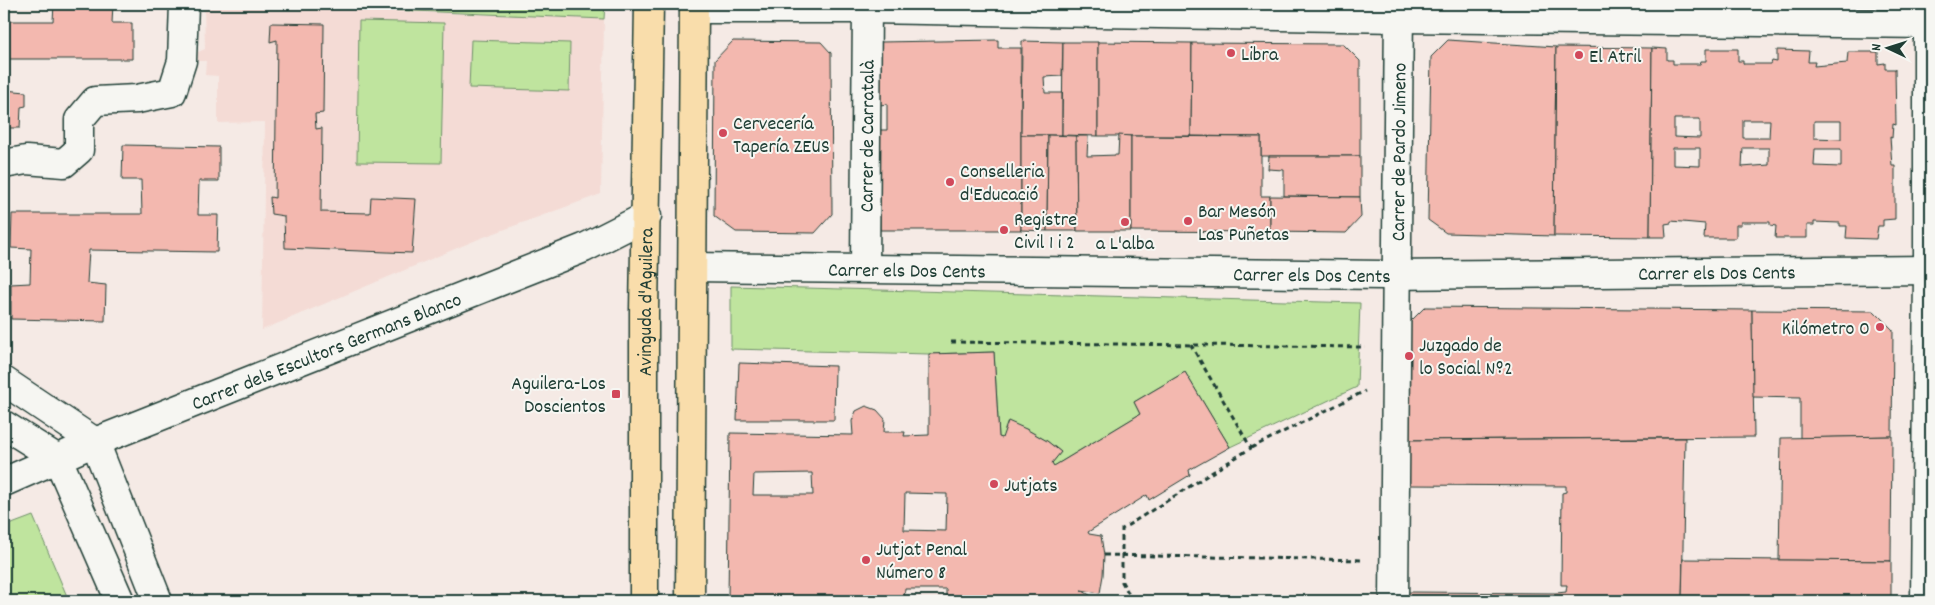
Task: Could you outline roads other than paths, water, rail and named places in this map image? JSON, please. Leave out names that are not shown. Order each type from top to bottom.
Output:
[{"type":"main road","name":"Avinguda d'Aguilera","points":[[644,601],[644,312],[649,4]]},
{"type":"main road","points":[[690,601],[694,6]]},
{"type":"street","points":[[4,164],[26,160],[64,163],[79,150],[80,120],[95,101],[137,99],[172,92],[182,61],[184,4]]},
{"type":"street","points":[[694,6],[867,6],[1929,17],[1930,270],[1925,601]]},
{"type":"street","name":"Carrer de Carratalà","points":[[865,268],[867,6]]},
{"type":"street","name":"Carrer de Pardo Jimeno","points":[[1394,601],[1395,275],[1399,11]]},
{"type":"street","name":"Carrer dels Escultors Germans Blanco","points":[[4,482],[95,442],[584,248],[647,216]]},
{"type":"street","name":"Carrer els Dos Cents","points":[[693,267],[1395,275],[1930,270]]},
{"type":"street","points":[[4,381],[95,442],[158,601]]},
{"type":"street","points":[[4,425],[58,459],[120,601]]},
{"type":"place","name":"Libra","points":[[1231,53]]},
{"type":"place","name":"El Atril","points":[[1579,55]]},
{"type":"place","name":"Cervecería Tapería ZEUS","points":[[723,133]]},
{"type":"place","name":"Conselleria d'Educació","points":[[950,182]]},
{"type":"place","name":"Bar Mesón Las Puñetas","points":[[1188,221]]},
{"type":"place","name":"a L'alba","points":[[1125,222]]},
{"type":"place","name":"Registre Civil 1 i 2","points":[[1004,230]]},
{"type":"place","name":"Kilómetro 0","points":[[1880,327]]},
{"type":"place","name":"Juzgado de lo Social Nº2","points":[[1409,356]]},
{"type":"place","name":"Aguilera-Los Doscientos","points":[[616,394]]},
{"type":"place","name":"Jutjats","points":[[994,484]]},
{"type":"place","name":"Jutjat Penal Número 8","points":[[866,560]]}]
